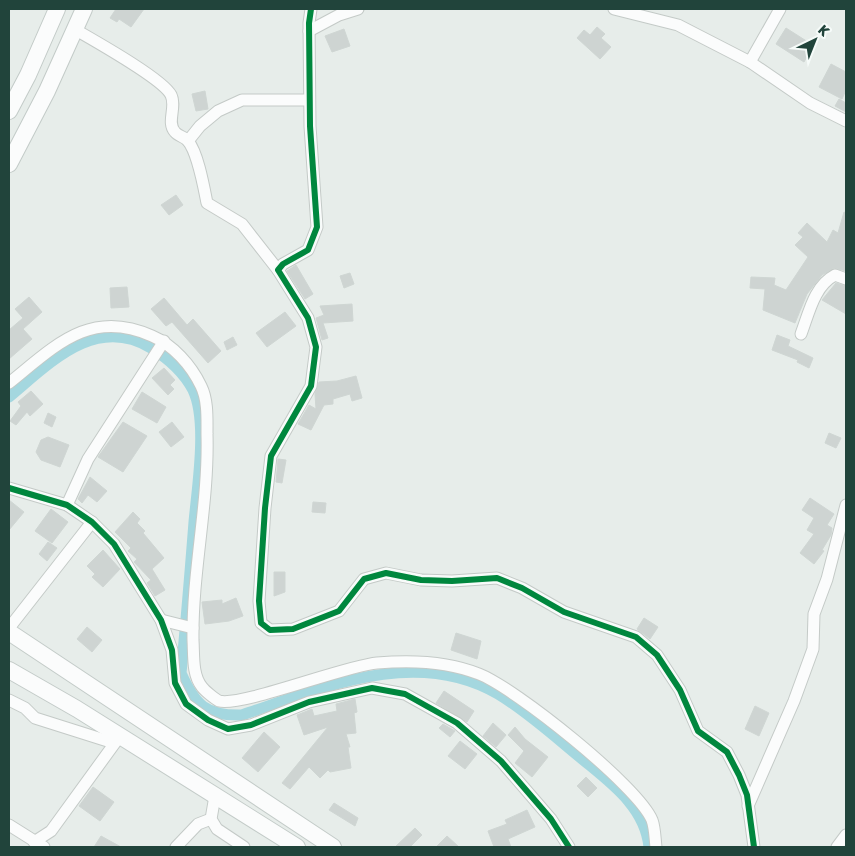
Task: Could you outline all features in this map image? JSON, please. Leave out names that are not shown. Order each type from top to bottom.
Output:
[{"type":"main road","points":[[9,111],[28,75],[57,9]]},
{"type":"main road","points":[[9,164],[48,91],[84,9]]},
{"type":"main road","points":[[9,632],[333,847]]},
{"type":"main road","points":[[9,670],[117,739],[215,796],[297,847]]},
{"type":"street","points":[[278,270],[283,264],[308,250],[318,228],[310,100],[309,30],[311,9]]},
{"type":"street","points":[[309,30],[339,15],[358,9]]},
{"type":"street","points":[[614,9],[678,25],[750,62],[810,103],[846,120]]},
{"type":"street","points":[[750,62],[780,9]]},
{"type":"street","points":[[76,30],[142,70],[170,93],[174,102],[171,124],[175,132],[188,141],[202,176],[208,203],[242,224],[278,270],[308,318],[316,347],[311,386],[271,456],[259,592],[261,623],[270,630],[293,629],[339,611],[364,579],[386,573],[421,580],[452,581],[497,578],[522,588],[564,612],[636,637],[657,655],[680,690],[698,731],[727,752],[739,775],[748,806],[754,847]]},
{"type":"street","points":[[188,141],[200,126],[218,111],[242,100],[310,100]]},
{"type":"street","points":[[801,334],[816,293],[827,279],[835,275],[846,279]]},
{"type":"street","points":[[9,383],[66,337],[101,326],[134,328],[160,348],[182,358],[202,387],[207,411],[208,461],[188,627],[194,671],[202,687],[219,701],[238,700],[328,674],[376,663],[439,662],[480,674],[520,698],[632,790],[652,821],[656,847]]},
{"type":"street","points":[[67,504],[88,459],[160,348]]},
{"type":"street","points":[[9,488],[67,504],[92,522],[114,544],[161,620],[172,650],[175,683],[186,704],[208,720],[228,729],[251,725],[309,702],[372,688],[405,694],[457,723],[501,761],[552,818],[569,847]]},
{"type":"street","points":[[748,806],[794,701],[813,649],[814,614],[827,579],[846,505]]},
{"type":"street","points":[[9,628],[92,522]]},
{"type":"street","points":[[161,620],[188,627]]},
{"type":"street","points":[[9,700],[25,708],[35,718],[117,739],[51,832],[39,844],[9,825]]},
{"type":"street","points":[[215,796],[211,819],[217,829],[244,847]]},
{"type":"street","points":[[176,847],[198,824],[211,819]]},
{"type":"street","points":[[837,847],[846,835]]},
{"type":"building","points":[[116,9],[144,9],[131,27],[119,19],[117,22],[110,18]]},
{"type":"building","points":[[597,27],[605,34],[601,38],[611,47],[600,59],[577,38],[584,30],[590,35]]},
{"type":"building","points":[[786,28],[808,42],[805,48],[810,51],[804,62],[776,44]]},
{"type":"building","points":[[344,29],[350,46],[332,52],[325,36]]},
{"type":"building","points":[[831,64],[846,72],[846,90],[842,99],[819,87]]},
{"type":"building","points":[[205,91],[208,109],[196,111],[192,94]]},
{"type":"building","points":[[839,99],[846,103],[846,112],[835,106]]},
{"type":"building","points":[[176,195],[183,205],[169,215],[161,205]]},
{"type":"building","points":[[844,212],[846,213],[846,271],[834,268],[822,275],[807,294],[795,323],[763,310],[765,289],[750,288],[751,277],[775,278],[774,285],[786,290],[808,257],[795,245],[803,237],[798,233],[807,223],[827,242],[833,230],[838,233]]},
{"type":"building","points":[[296,265],[313,294],[305,299],[287,271]]},
{"type":"building","points":[[350,273],[354,284],[344,288],[340,276]]},
{"type":"building","points":[[836,283],[846,286],[846,314],[822,300]]},
{"type":"building","points":[[127,287],[129,307],[111,308],[110,288]]},
{"type":"building","points":[[29,297],[42,312],[23,329],[32,339],[9,359],[9,330],[23,318],[15,309]]},
{"type":"building","points":[[164,298],[187,325],[193,319],[221,351],[208,363],[172,322],[166,326],[151,309]]},
{"type":"building","points":[[352,304],[353,321],[323,323],[328,338],[322,340],[316,318],[324,315],[320,306]]},
{"type":"building","points":[[285,312],[296,326],[267,347],[256,333]]},
{"type":"building","points":[[777,335],[790,340],[788,346],[813,358],[809,368],[797,362],[798,360],[772,350]]},
{"type":"building","points":[[233,337],[237,345],[227,350],[224,342]]},
{"type":"building","points":[[164,368],[175,380],[170,385],[174,389],[168,395],[152,378]]},
{"type":"building","points":[[356,376],[362,398],[352,401],[350,394],[333,399],[333,404],[324,405],[311,430],[298,424],[309,405],[316,409],[315,394],[319,382],[337,381]]},
{"type":"building","points":[[31,391],[43,404],[30,416],[27,412],[16,425],[10,421],[21,406],[18,402]]},
{"type":"building","points":[[142,392],[166,407],[157,423],[132,409]]},
{"type":"building","points":[[48,413],[56,417],[52,427],[44,423]]},
{"type":"building","points":[[123,422],[147,436],[123,472],[98,457]]},
{"type":"building","points":[[172,422],[184,437],[171,447],[159,432]]},
{"type":"building","points":[[829,433],[841,438],[836,448],[825,443]]},
{"type":"building","points":[[48,437],[69,445],[60,467],[41,460],[36,452],[41,440]]},
{"type":"building","points":[[278,459],[286,460],[282,483],[276,482]]},
{"type":"building","points":[[90,477],[107,491],[97,502],[88,495],[82,503],[78,499]]},
{"type":"building","points":[[810,498],[834,514],[827,525],[832,528],[831,535],[822,550],[824,551],[814,564],[800,553],[814,534],[807,530],[814,518],[802,510]]},
{"type":"building","points":[[9,500],[24,512],[9,530]]},
{"type":"building","points":[[313,502],[326,503],[325,513],[312,512]]},
{"type":"building","points":[[51,509],[68,522],[52,543],[35,531]]},
{"type":"building","points":[[133,512],[140,519],[137,523],[145,531],[143,533],[164,558],[152,569],[165,590],[155,596],[147,583],[151,580],[134,562],[137,559],[128,551],[131,548],[115,532]]},
{"type":"building","points":[[48,542],[57,548],[47,561],[39,554]]},
{"type":"building","points":[[103,550],[120,569],[103,587],[92,577],[95,574],[87,566]]},
{"type":"building","points":[[274,572],[285,572],[285,592],[274,596]]},
{"type":"building","points":[[236,598],[243,616],[229,621],[205,624],[202,602],[222,600],[222,604]]},
{"type":"building","points":[[644,618],[658,627],[650,639],[637,629]]},
{"type":"building","points":[[87,627],[102,640],[92,652],[77,639]]},
{"type":"building","points":[[456,633],[481,641],[477,659],[451,650]]},
{"type":"building","points":[[444,691],[474,711],[467,722],[436,703]]},
{"type":"building","points":[[355,699],[357,712],[354,713],[356,733],[346,734],[350,747],[348,747],[351,768],[330,772],[328,770],[320,778],[309,767],[290,789],[282,783],[328,727],[304,735],[297,715],[312,709],[314,716],[337,711],[336,704]]},
{"type":"building","points":[[755,706],[769,713],[759,736],[745,729]]},
{"type":"building","points":[[493,723],[506,735],[496,747],[483,736]]},
{"type":"building","points":[[443,724],[455,731],[450,737],[439,728]]},
{"type":"building","points":[[515,727],[525,739],[548,757],[532,777],[515,763],[524,751],[508,735]]},
{"type":"building","points":[[264,732],[280,747],[258,772],[242,758]]},
{"type":"building","points":[[460,741],[477,754],[465,769],[448,756]]},
{"type":"building","points":[[586,777],[597,788],[588,797],[577,786]]},
{"type":"building","points":[[93,787],[114,802],[100,821],[79,806]]},
{"type":"building","points":[[334,803],[358,818],[355,826],[329,810]]},
{"type":"building","points":[[527,810],[535,827],[508,839],[511,847],[494,847],[488,831],[507,824],[505,820]]},
{"type":"building","points":[[415,828],[422,835],[410,847],[395,847]]},
{"type":"building","points":[[101,836],[121,847],[94,847]]},
{"type":"building","points":[[447,836],[459,847],[436,847]]},
{"type":"waterway","points":[[9,397],[40,371],[74,347],[92,340],[111,337],[130,339],[151,348],[175,366],[189,383],[197,403],[201,436],[181,673],[191,693],[203,706],[219,713],[242,715],[337,684],[369,676],[402,672],[435,673],[467,680],[498,694],[520,709],[615,787],[634,808],[641,820],[649,847]]},
{"type":"cycle path","points":[[311,9],[309,23],[310,126],[317,227],[308,250],[283,264],[278,270],[308,318],[316,347],[311,386],[271,456],[265,508],[259,601],[261,623],[270,630],[293,629],[339,611],[364,579],[386,573],[421,580],[452,581],[497,578],[522,588],[564,612],[636,637],[657,655],[680,690],[698,731],[727,752],[747,795],[754,847]]},
{"type":"cycle path","points":[[9,488],[67,505],[92,522],[114,544],[161,620],[172,650],[175,683],[186,704],[208,720],[228,729],[251,725],[309,702],[372,688],[405,694],[457,723],[501,761],[551,819],[569,847]]}]
